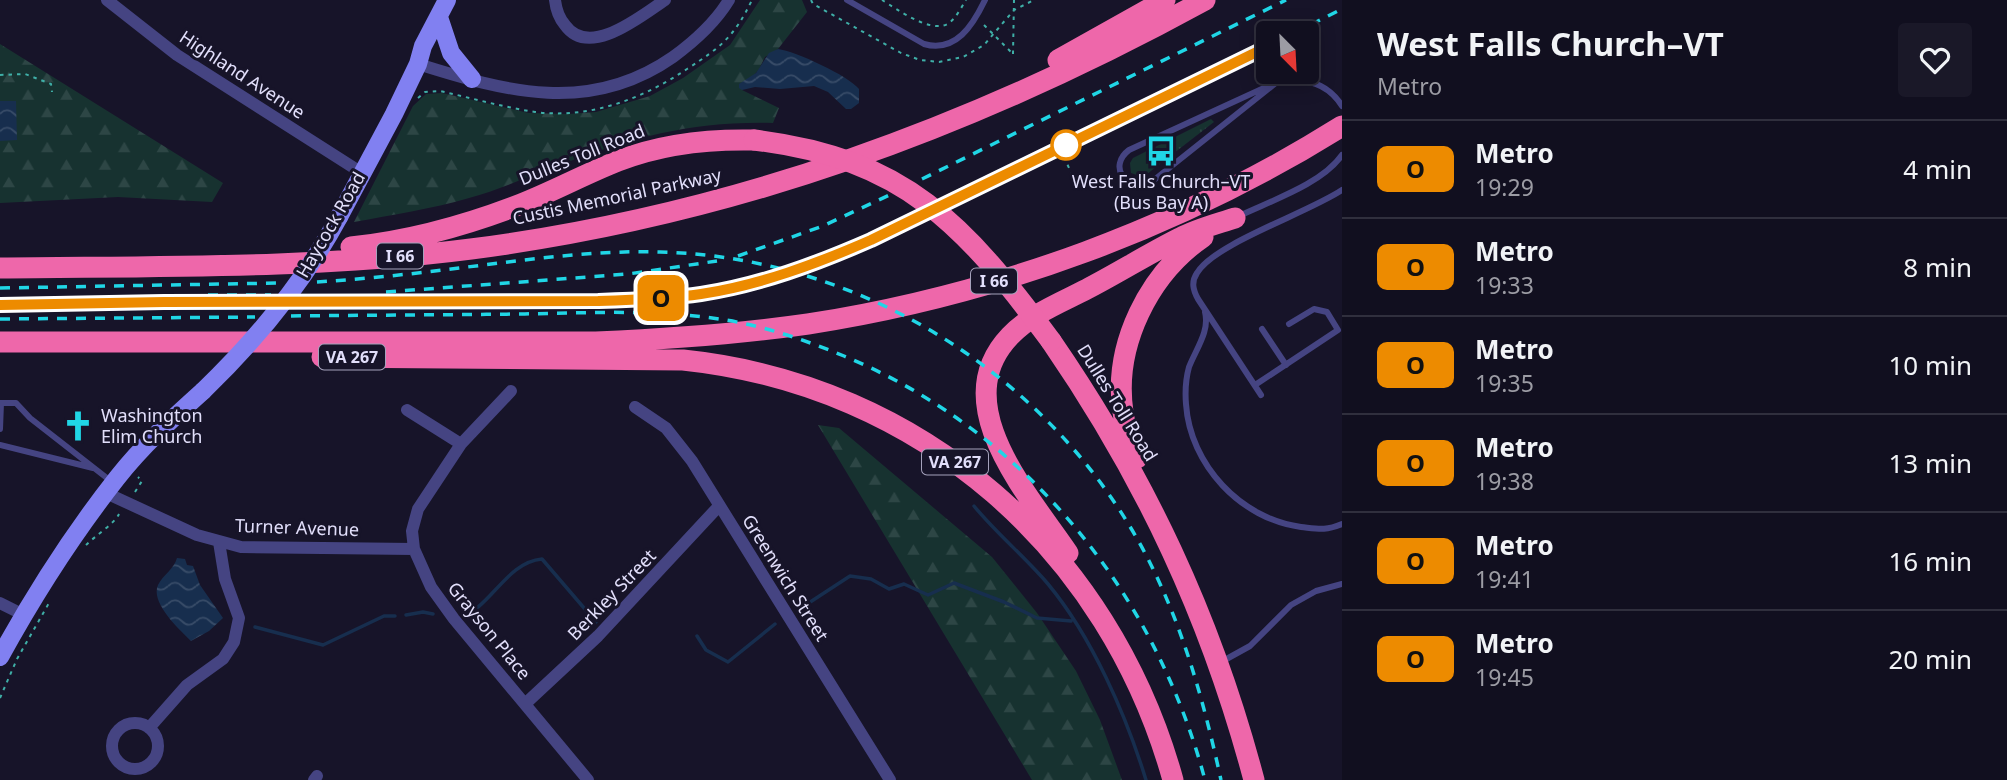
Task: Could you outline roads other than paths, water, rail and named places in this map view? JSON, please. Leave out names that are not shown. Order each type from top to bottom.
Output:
[{"type":"highway","points":[[855,159],[906,131],[995,94],[1165,0]]},
{"type":"highway","name":"Custis Memorial Parkway","points":[[0,268],[198,267],[407,256],[502,245],[677,211],[855,159],[967,116],[1120,45],[1205,0]]},
{"type":"highway","name":"I 66","points":[[0,342],[596,342],[695,337],[808,324],[918,302],[1065,258],[1151,226],[1209,199],[1342,126]]},
{"type":"highway","name":"Dulles Toll Road","points":[[119,267],[199,255],[335,249],[391,241],[441,230],[498,212],[645,152],[696,142],[754,140],[812,150],[853,163],[890,180],[950,220],[976,247],[1051,341],[1089,397],[1120,448],[1168,538],[1219,663],[1254,780]]},
{"type":"highway","points":[[1168,538],[1155,492],[1137,458],[1124,419],[1122,399],[1126,353],[1140,311],[1163,274],[1189,246],[1235,218]]},
{"type":"highway","points":[[1130,668],[1098,598],[1002,455],[988,410],[986,391],[990,372],[998,353],[1012,335],[1040,313],[1183,237],[1235,218]]},
{"type":"highway","name":"VA 267","points":[[0,355],[683,360],[725,365],[825,391],[915,435],[974,477],[1021,518],[1058,559],[1088,599],[1130,668],[1155,724],[1173,780]]},
{"type":"main road","name":"Haycock Road","points":[[0,657],[73,538],[110,488],[162,429],[242,353],[280,307],[314,259],[339,217],[418,64],[423,46],[447,0]]},
{"type":"main road","points":[[439,17],[451,53],[472,79]]},
{"type":"street","name":"Highland Avenue","points":[[107,0],[177,55],[362,173]]},
{"type":"street","points":[[555,0],[559,16],[570,32],[588,39],[620,28],[666,0]]},
{"type":"street","points":[[418,64],[519,91],[573,94],[620,84],[645,74],[680,52],[713,22],[729,0]]},
{"type":"street","name":"Grayson Place","points":[[511,391],[461,444],[418,509],[412,531],[414,549],[431,587],[454,619],[588,780]]},
{"type":"street","name":"Greenwich Street","points":[[635,407],[666,428],[692,461],[890,780]]},
{"type":"street","points":[[407,410],[461,444]]},
{"type":"street","name":"Turner Avenue","points":[[110,488],[127,503],[177,527],[241,547],[414,549]]},
{"type":"street","name":"Berkley Street","points":[[526,704],[598,636],[719,506]]},
{"type":"street","points":[[149,727],[187,685],[223,659],[234,642],[239,618],[225,579],[219,542]]},
{"type":"street","points":[[0,603],[24,615]]},
{"type":"lane","points":[[848,0],[924,44],[934,47],[944,46],[959,38],[978,14],[985,0]]},
{"type":"lane","points":[[1277,82],[1149,184],[1131,185],[1123,176],[1120,163],[1124,153],[1277,82]]},
{"type":"lane","points":[[1318,84],[1330,91],[1342,106]]},
{"type":"lane","points":[[1235,218],[1305,184],[1341,159]]},
{"type":"lane","points":[[1261,395],[1205,312],[1193,287],[1196,274],[1236,243],[1326,201],[1342,190]]},
{"type":"lane","points":[[1255,385],[1338,330],[1327,312],[1314,309],[1289,324]]},
{"type":"lane","points":[[1205,312],[1207,326],[1188,369],[1186,406],[1192,431],[1210,469],[1230,493],[1253,512],[1286,525],[1327,530],[1342,524]]},
{"type":"lane","points":[[1262,329],[1286,365]]},
{"type":"lane","points":[[0,429],[1,403],[16,403],[30,418],[95,469],[110,488]]},
{"type":"lane","points":[[0,445],[95,469]]},
{"type":"lane","points":[[1219,663],[1250,646],[1291,605],[1316,591],[1342,584]]},
{"type":"water","points":[[778,49],[808,59],[845,78],[859,89],[859,103],[846,109],[828,92],[814,86],[739,88],[739,84],[756,73],[769,53]]},
{"type":"water","points":[[0,101],[16,101],[17,140],[0,141]]},
{"type":"water","points":[[177,558],[185,559],[187,565],[193,566],[200,585],[223,618],[209,631],[191,641],[167,616],[158,600],[158,585]]},
{"type":"waterway","points":[[974,506],[1048,584],[1079,628],[1118,703],[1146,780]]},
{"type":"waterway","points":[[466,616],[520,567],[542,559],[596,622]]},
{"type":"waterway","points":[[798,610],[850,576],[871,579],[889,589],[904,584],[928,595],[954,583],[1037,618],[1071,621]]},
{"type":"waterway","points":[[406,615],[423,612],[433,614]]},
{"type":"waterway","points":[[255,627],[323,645],[384,616],[395,616]]},
{"type":"waterway","points":[[697,636],[706,650],[728,662],[775,624]]},
{"type":"railway","points":[[922,179],[1286,0]]},
{"type":"railway","points":[[1318,21],[1342,9]]},
{"type":"railway","points":[[954,200],[1256,52]]},
{"type":"railway","points":[[738,256],[823,226],[900,190]]},
{"type":"railway","points":[[799,269],[928,213]]},
{"type":"railway","points":[[317,282],[559,256],[660,252],[735,259],[808,276],[878,303],[944,338],[1004,382],[1059,433],[1106,491],[1146,555],[1171,609],[1200,693],[1221,780]]},
{"type":"railway","points":[[386,292],[628,274],[717,261]]},
{"type":"railway","points":[[303,302],[625,300],[721,290],[785,274]]},
{"type":"railway","points":[[0,288],[279,283]]},
{"type":"railway","points":[[208,295],[271,295]]},
{"type":"railway","points":[[0,305],[220,302]]},
{"type":"railway","points":[[291,316],[619,312],[694,316],[751,325],[799,339],[844,356],[909,388],[970,427],[1025,474],[1074,526],[1117,583],[1153,645],[1183,711],[1205,780]]},
{"type":"railway","points":[[0,319],[255,317]]},
{"type":"metro line","name":"O","points":[[0,305],[598,301],[662,298],[737,287],[774,278],[836,256],[1256,52]]},
{"type":"place","name":"West Falls Church–VT (Bus Bay A)","points":[[1161,151]]},
{"type":"place","name":"Washington Elim Church","points":[[78,426]]}]
